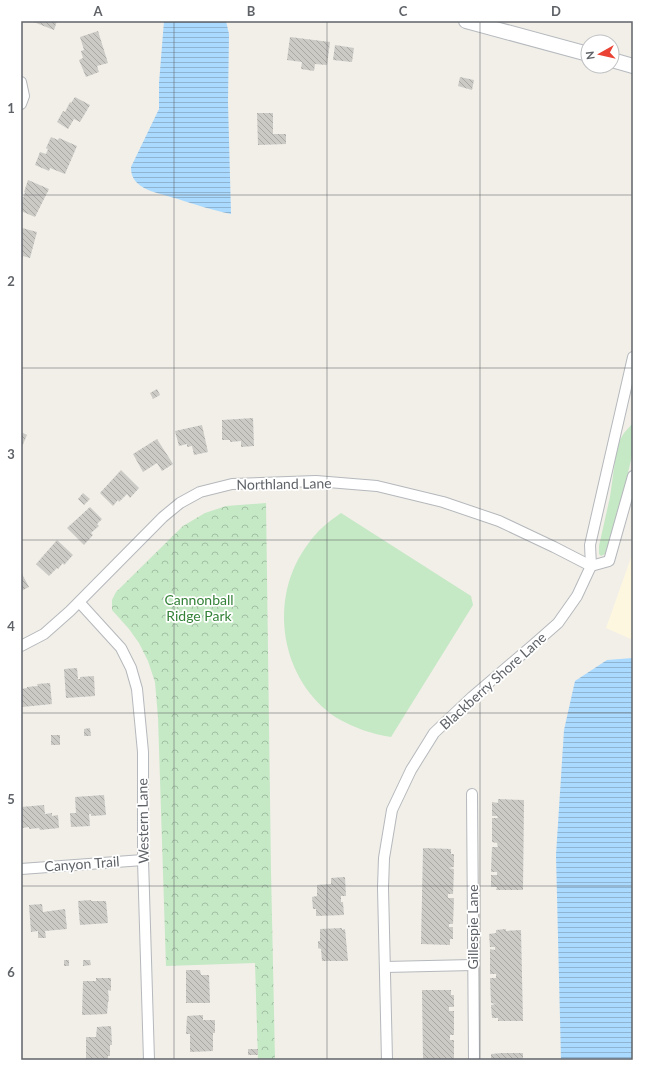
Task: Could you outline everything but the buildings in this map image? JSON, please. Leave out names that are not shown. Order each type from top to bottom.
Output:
[{"type":"main road","points":[[466,21],[580,52]]},
{"type":"main road","points":[[620,62],[633,66]]},
{"type":"street","points":[[21,82],[24,96],[21,104]]},
{"type":"street","name":"Blackberry Shore Lane","points":[[387,1060],[382,901],[384,858],[392,810],[411,770],[434,733],[472,697],[558,623],[577,596],[590,566],[590,545],[633,357]]},
{"type":"street","points":[[590,566],[609,561],[633,476]]},
{"type":"street","name":"Northland Lane","points":[[21,646],[44,634],[80,603],[163,517],[180,504],[200,492],[232,484],[316,481],[377,486],[443,502],[499,521],[590,566]]},
{"type":"street","name":"Western Lane","points":[[80,603],[121,648],[132,668],[138,689],[143,752],[143,860],[149,1060]]},
{"type":"street","name":"Gillespie Lane","points":[[472,794],[474,1060]]},
{"type":"street","name":"Canyon Trail","points":[[21,869],[143,860]]},
{"type":"street","points":[[385,968],[473,965]]},
{"type":"shaded area","points":[[633,552],[633,640],[606,628]]},
{"type":"green space","points":[[633,423],[633,451],[619,512],[605,554],[601,556],[599,554],[599,546],[610,497],[618,443]]},
{"type":"green space","name":"Cannonball Ridge Park","points":[[266,503],[275,1060],[258,1060],[255,963],[166,966],[158,717],[155,682],[148,661],[139,643],[112,610],[112,600],[116,592],[183,526],[205,513],[226,506]]},
{"type":"green space","points":[[341,513],[471,596],[473,605],[391,737],[350,725],[337,718],[318,702],[303,683],[292,661],[286,637],[284,613],[287,589],[295,565],[315,535],[327,523]]},
{"type":"water","points":[[164,21],[226,21],[229,34],[228,102],[231,214],[155,193],[141,186],[132,175],[131,167],[159,109],[159,83]]},
{"type":"water","points":[[633,658],[633,1060],[561,1060],[556,855],[564,730],[575,681],[607,660]]}]
